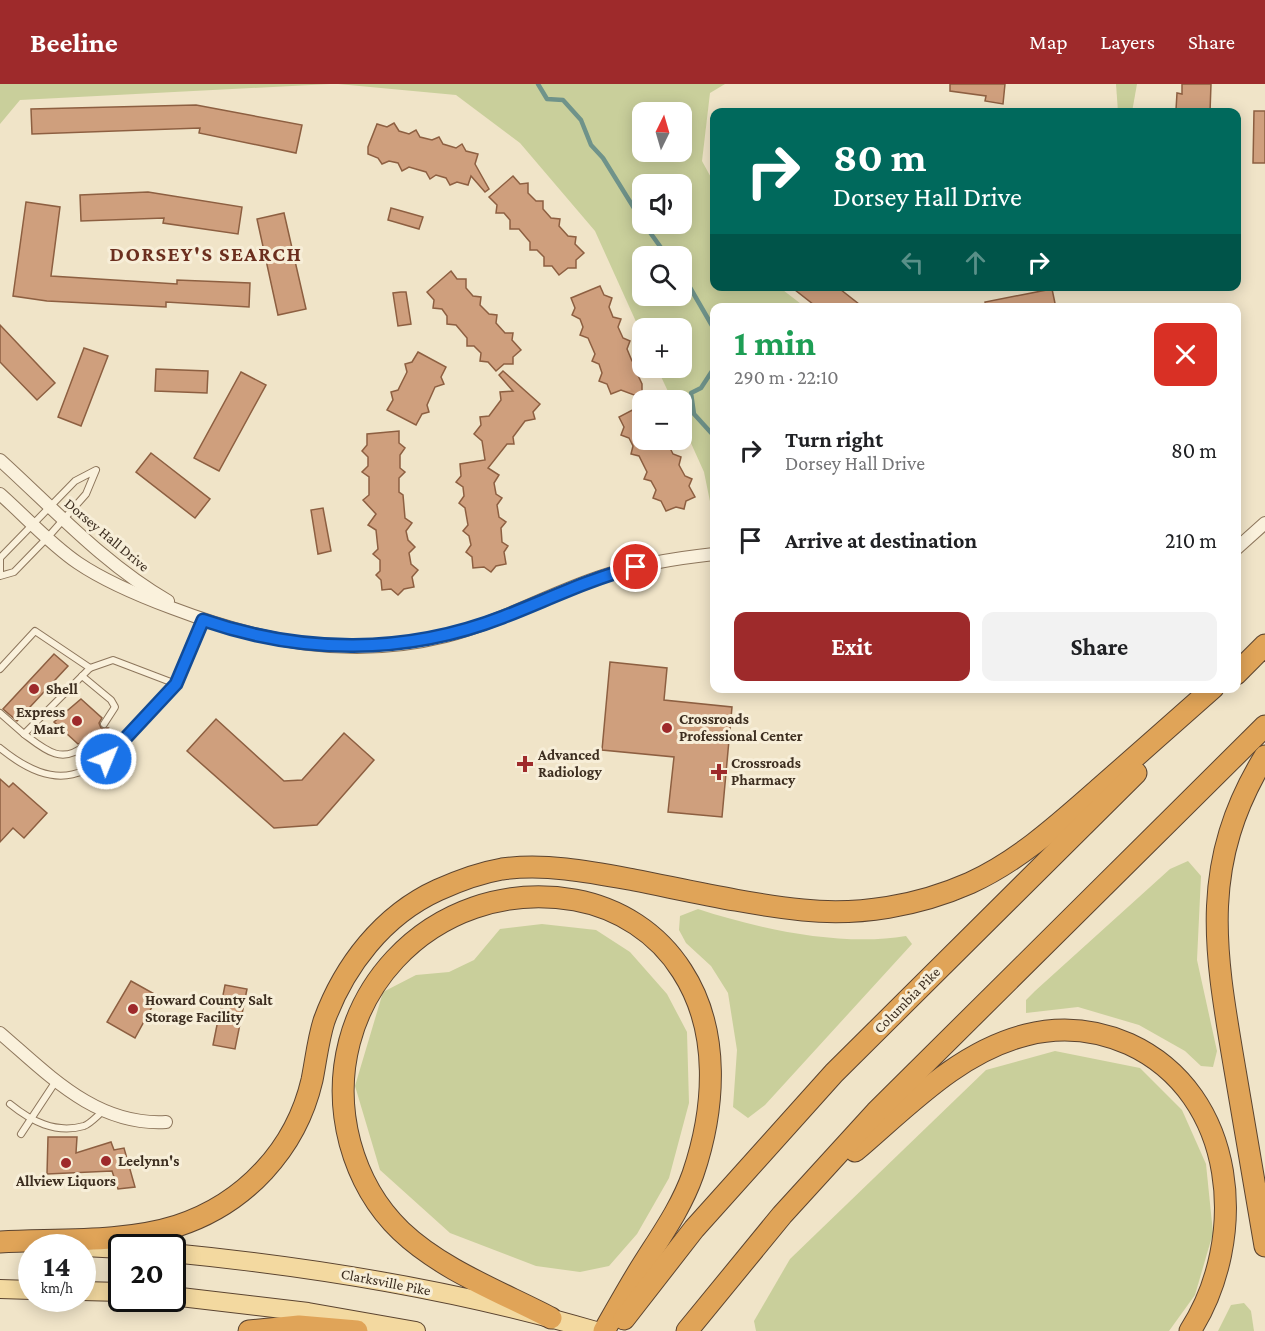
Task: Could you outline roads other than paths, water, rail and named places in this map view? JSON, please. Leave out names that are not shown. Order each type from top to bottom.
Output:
[{"type":"highway","points":[[1241,664],[1265,644]]},
{"type":"highway","points":[[1241,669],[1265,644]]},
{"type":"highway","points":[[0,1244],[159,1231],[208,1214],[241,1193],[266,1170],[290,1135],[312,1081],[323,1024],[345,975],[366,947],[393,920],[440,889],[478,874],[500,870],[554,868],[805,910],[870,910],[907,904],[970,883],[1005,865],[1041,839],[1207,693]]},
{"type":"highway","name":"Columbia Pike","points":[[614,1331],[701,1221],[834,1072],[1216,693]]},
{"type":"highway","points":[[687,1331],[782,1215],[876,1112],[1265,726]]},
{"type":"highway","points":[[1265,756],[1244,795],[1226,847],[1220,876],[1216,937],[1223,998],[1265,1246]]},
{"type":"highway","points":[[551,1318],[450,1266],[400,1231],[372,1195],[359,1173],[346,1129],[345,1059],[357,1016],[390,964],[419,936],[438,922],[472,907],[511,897],[566,898],[605,908],[625,917],[646,931],[676,962],[697,999],[709,1044],[709,1095],[706,1122],[692,1174],[666,1228],[604,1331]]},
{"type":"highway","points":[[782,1215],[934,1083],[962,1063],[1011,1039],[1029,1034],[1065,1030],[1108,1036],[1143,1051],[1174,1075],[1188,1089],[1215,1136],[1224,1175],[1224,1236],[1216,1278],[1190,1331]]},
{"type":"highway","points":[[249,1331],[299,1326],[357,1331]]},
{"type":"main road","points":[[0,1244],[108,1248]]},
{"type":"main road","name":"Clarksville Pike","points":[[186,1255],[312,1269],[382,1280],[551,1318],[596,1331]]},
{"type":"main road","points":[[0,1289],[18,1290]]},
{"type":"main road","points":[[186,1298],[308,1312],[416,1331]]},
{"type":"street","name":"Dorsey Hall Drive","points":[[0,460],[123,571],[203,620]]},
{"type":"street","name":"Dorsey Hall Drive","points":[[0,494],[77,562],[116,584],[203,620],[266,639],[308,645],[347,647],[397,644],[446,636],[501,618],[603,576],[672,558],[710,554]]},
{"type":"street","points":[[1241,545],[1265,524]]},
{"type":"street","points":[[0,1033],[56,1081],[102,1112],[130,1121],[166,1122]]},
{"type":"lane","points":[[96,470],[86,494],[64,520],[14,572],[0,576],[0,558],[75,481],[96,470]]},
{"type":"lane","points":[[0,748],[29,770],[60,776],[75,774],[106,759],[176,684],[203,620]]},
{"type":"lane","points":[[0,669],[35,631],[90,668]]},
{"type":"lane","points":[[0,657],[6,663]]},
{"type":"lane","points":[[24,734],[90,668],[112,660],[176,684]]},
{"type":"lane","points":[[82,675],[111,700],[115,707],[104,724]]},
{"type":"lane","points":[[0,713],[42,748],[63,756],[74,754],[84,746]]},
{"type":"lane","points":[[21,1134],[56,1081]]},
{"type":"lane","points":[[10,1104],[30,1121],[51,1127],[85,1126],[102,1112]]},
{"type":"waterway","points":[[538,84],[547,99],[563,100],[581,120],[591,145],[603,158],[632,205]]},
{"type":"waterway","points":[[651,234],[660,246]]},
{"type":"waterway","points":[[692,291],[710,322]]},
{"type":"waterway","points":[[710,374],[701,388],[691,393],[694,414],[710,432]]},
{"type":"place","name":"Shell","points":[[34,689]]},
{"type":"place","name":"Express Mart","points":[[77,721]]},
{"type":"place","name":"Crossroads Professional Center","points":[[667,728]]},
{"type":"place","name":"Advanced Radiology","points":[[525,764]]},
{"type":"place","name":"Crossroads Pharmacy","points":[[719,772]]},
{"type":"place","name":"Howard County Salt Storage Facility","points":[[133,1009]]},
{"type":"place","name":"Leelynn's","points":[[106,1161]]},
{"type":"place","name":"Allview Liquors","points":[[66,1163]]},
{"type":"district","name":"DORSEY'S SEARCH","points":[[206,254]]}]
